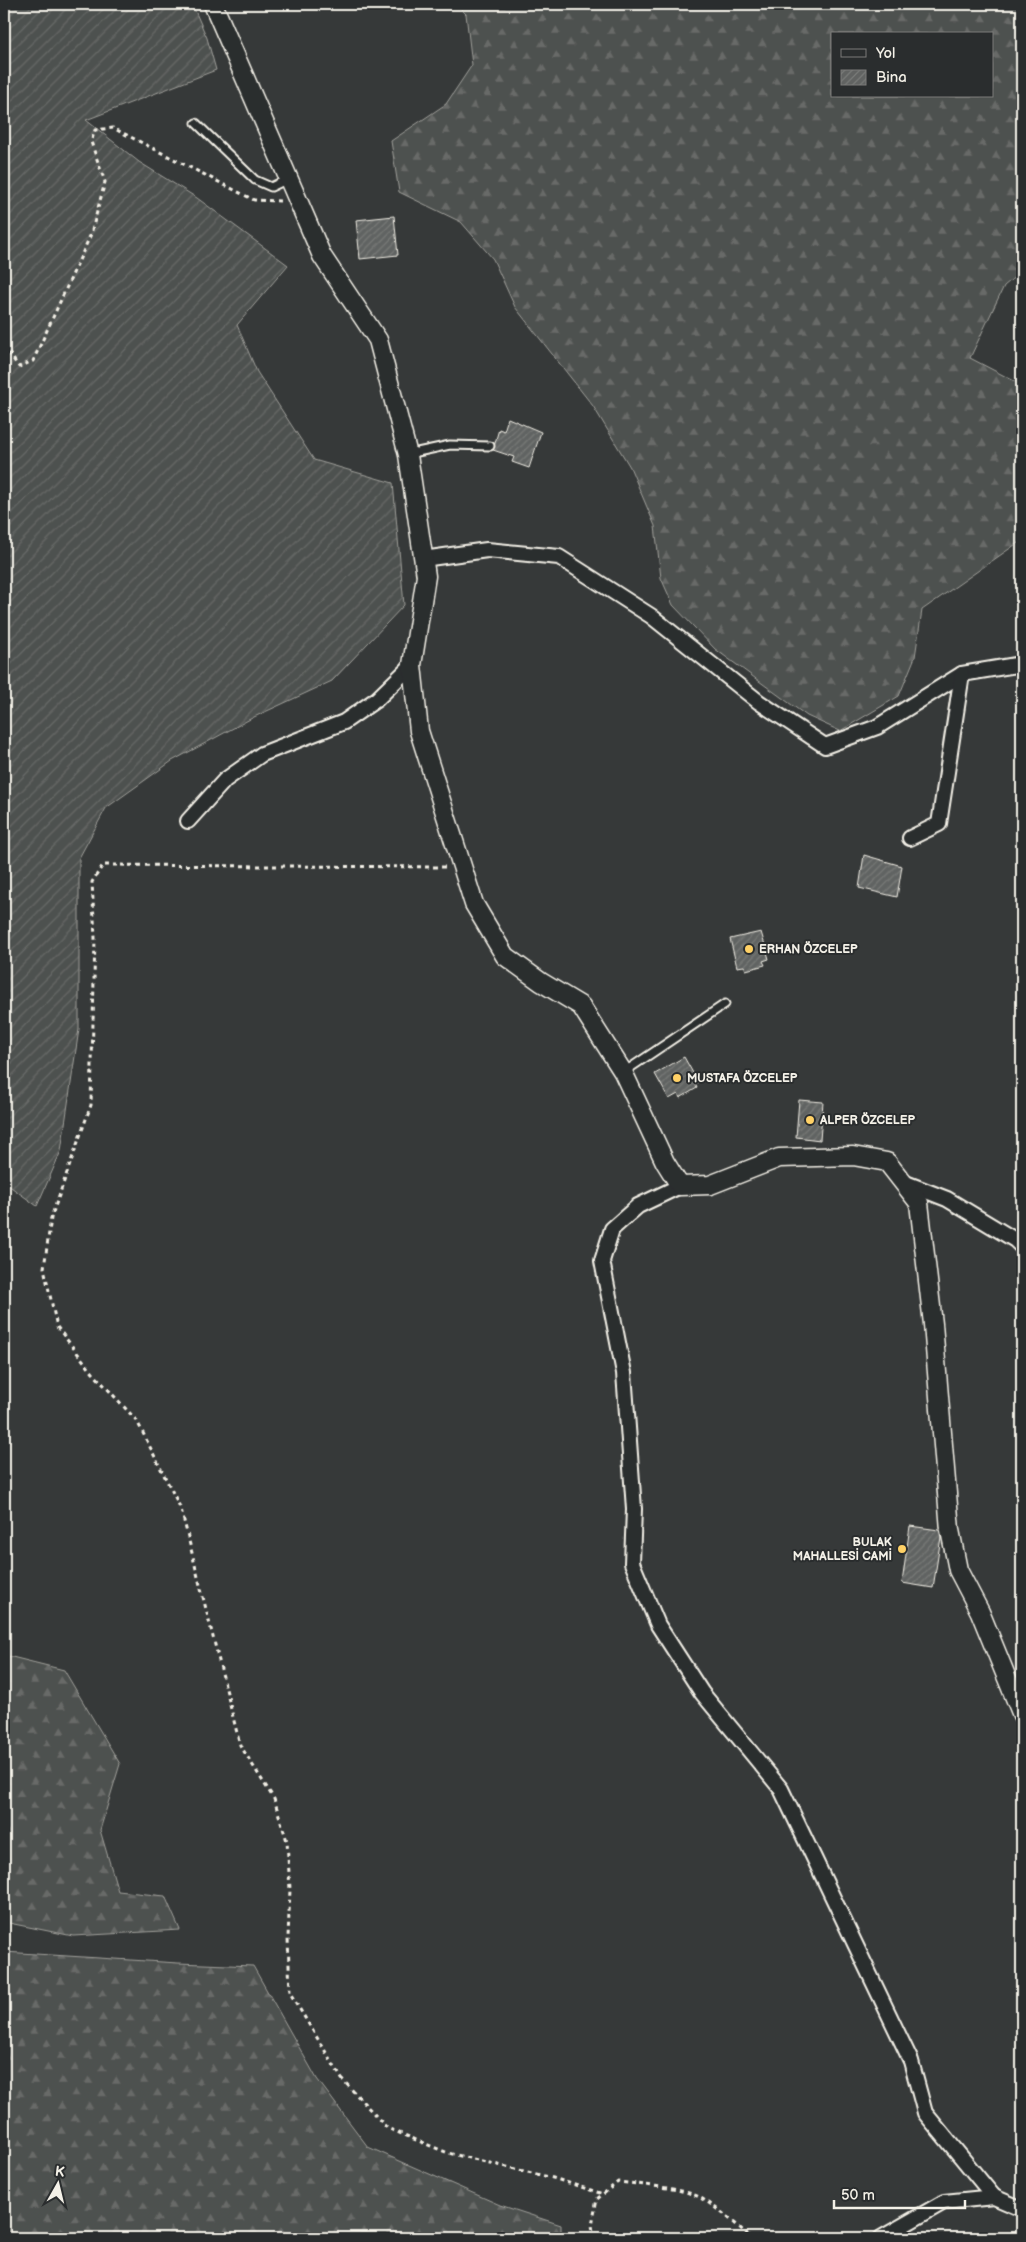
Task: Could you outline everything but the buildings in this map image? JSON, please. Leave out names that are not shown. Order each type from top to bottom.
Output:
[{"type":"street","points":[[213,4],[322,256],[378,340],[408,454],[426,576],[412,665],[420,731],[474,904],[505,956],[541,982],[581,1006],[623,1072],[665,1162],[680,1186]]},
{"type":"street","points":[[423,559],[486,550],[559,556],[651,616],[759,702],[825,746],[878,727],[962,674],[1022,664]]},
{"type":"street","points":[[188,821],[226,780],[262,754],[344,722],[377,699],[412,665]]},
{"type":"street","points":[[910,838],[939,824],[962,674]]},
{"type":"street","points":[[1022,1715],[980,1612],[958,1570],[950,1530],[935,1343],[919,1203],[887,1162],[854,1156],[779,1158],[710,1184],[680,1186],[638,1206],[612,1229],[602,1261],[624,1374],[634,1510],[632,1563],[658,1625],[702,1693],[781,1789],[911,2061],[925,2113],[994,2197],[1022,2209]]},
{"type":"street","points":[[903,1182],[947,1199],[1016,1240],[1022,1247]]},
{"type":"street","points":[[881,2238],[944,2202],[994,2197]]},
{"type":"lane","points":[[196,123],[255,180],[271,186],[288,178]]},
{"type":"lane","points":[[408,454],[450,445],[490,446]]},
{"type":"lane","points":[[623,1072],[725,1004]]},
{"type":"path","points":[[4,346],[19,367],[33,361],[91,234],[105,182],[91,142],[95,130],[113,128],[254,200],[298,201]]},
{"type":"path","points":[[463,867],[103,865],[92,882],[95,938],[91,1106],[51,1218],[44,1268],[57,1327],[93,1373],[137,1421],[181,1509],[240,1745],[274,1799],[287,1842],[290,1889],[288,1938],[290,1993],[342,2079],[387,2128],[448,2153],[553,2178],[603,2194]]},
{"type":"path","points":[[594,2238],[592,2225],[597,2198],[618,2182],[653,2186],[697,2196],[733,2221],[751,2238]]},
{"type":"path","points":[[4,2230],[16,2238]]},
{"type":"green space","points":[[4,4],[192,4],[207,38],[216,70],[86,120],[139,162],[197,198],[288,265],[237,325],[257,372],[314,460],[393,483],[404,605],[332,681],[254,717],[172,761],[106,808],[79,858],[79,1029],[61,1151],[37,1206],[4,1182]]},
{"type":"green space","points":[[456,4],[1022,4],[1022,271],[1004,286],[970,358],[1022,385],[1022,540],[922,610],[915,657],[899,696],[840,731],[807,716],[715,649],[673,605],[661,578],[655,526],[630,467],[593,406],[515,307],[493,259],[461,222],[399,192],[391,141],[446,104],[472,65],[466,14]]},
{"type":"green space","points":[[4,1655],[64,1670],[120,1764],[100,1830],[118,1891],[165,1896],[180,1930],[73,1936],[4,1922]]},
{"type":"green space","points":[[4,1952],[253,1966],[317,2079],[368,2147],[500,2205],[561,2225],[561,2238],[4,2238]]},
{"type":"place","name":"ERHAN ÖZCELEP","points":[[749,949]]},
{"type":"place","name":"MUSTAFA ÖZCELEP","points":[[677,1078]]},
{"type":"place","name":"ALPER ÖZCELEP","points":[[810,1120]]},
{"type":"place","name":"BULAK MAHALLESİ CAMİ","points":[[902,1549]]}]
